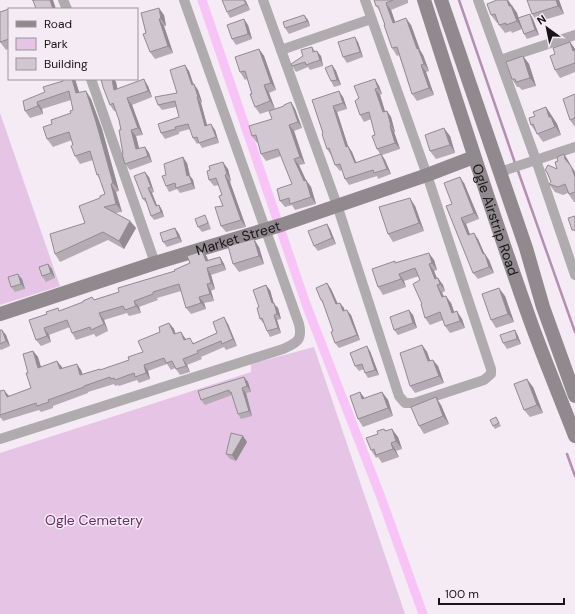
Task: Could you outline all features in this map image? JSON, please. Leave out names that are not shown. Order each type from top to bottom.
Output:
[{"type":"street","points":[[0,439],[283,349],[300,338],[299,324],[273,227],[184,0]]},
{"type":"street","points":[[263,0],[337,205],[399,396],[405,403],[414,403],[488,377],[491,374],[491,364],[427,175],[365,0]]},
{"type":"street","name":"Ogle Airstrip Road","points":[[424,0],[474,157],[532,327],[575,436]]},
{"type":"street","name":"Ogle Airstrip Road","points":[[441,0],[503,171],[543,307],[575,396]]},
{"type":"street","points":[[478,0],[573,260],[575,275]]},
{"type":"street","points":[[281,50],[371,19]]},
{"type":"street","points":[[500,60],[575,35]]},
{"type":"street","points":[[91,80],[155,263]]},
{"type":"street","points":[[503,171],[575,147]]},
{"type":"street","name":"Market Street","points":[[0,314],[155,263],[273,227],[427,175],[474,157]]},
{"type":"green space","points":[[0,113],[60,286],[0,305]]},
{"type":"green space","name":"Ogle Cemetery","points":[[314,347],[405,614],[0,614],[0,453],[251,372],[251,364]]},
{"type":"building","points":[[33,0],[50,0],[53,8],[36,8]]},
{"type":"building","points":[[222,0],[244,0],[246,4],[227,12]]},
{"type":"building","points":[[374,0],[393,0],[386,3],[393,23],[406,18],[424,64],[421,65],[429,88],[412,94],[397,47],[392,48],[378,6],[376,6]]},
{"type":"building","points":[[497,0],[507,0],[517,21],[506,25],[506,23],[499,25],[495,14],[491,15],[487,4]]},
{"type":"building","points":[[527,0],[556,0],[558,6],[532,14]]},
{"type":"building","points":[[159,8],[161,19],[159,19],[168,46],[150,52],[143,34],[146,33],[141,13]]},
{"type":"building","points":[[8,9],[8,39],[0,42],[0,12]]},
{"type":"building","points":[[530,14],[535,30],[524,34],[518,18]]},
{"type":"building","points":[[304,15],[307,21],[285,28],[283,22]]},
{"type":"building","points":[[244,19],[248,34],[232,39],[227,25]]},
{"type":"building","points":[[355,37],[360,52],[343,57],[338,42]]},
{"type":"building","points":[[570,42],[573,51],[575,50],[575,63],[555,70],[550,56],[555,54],[553,48]]},
{"type":"building","points":[[312,47],[313,52],[317,51],[320,60],[306,65],[305,62],[292,66],[291,64],[303,56],[301,50]]},
{"type":"building","points":[[259,49],[271,83],[264,85],[270,101],[255,107],[250,94],[252,94],[245,71],[240,72],[235,57]]},
{"type":"building","points":[[523,56],[530,78],[516,82],[515,79],[512,79],[506,62]]},
{"type":"building","points":[[185,65],[192,85],[194,84],[205,126],[211,124],[216,137],[199,143],[197,137],[193,138],[188,124],[175,127],[176,129],[161,133],[158,124],[179,117],[175,101],[158,105],[155,97],[177,93],[170,70]]},
{"type":"building","points":[[332,65],[337,80],[331,81],[325,68]]},
{"type":"building","points":[[144,79],[148,91],[127,98],[138,128],[131,130],[136,149],[145,147],[148,156],[125,164],[122,154],[119,120],[113,103],[110,105],[101,80],[112,80],[114,90]]},
{"type":"building","points":[[375,79],[378,88],[375,89],[383,112],[387,111],[395,143],[377,149],[372,136],[375,135],[369,112],[360,115],[355,101],[359,98],[354,86]]},
{"type":"building","points":[[72,80],[76,93],[86,91],[113,183],[111,184],[116,204],[104,207],[130,221],[119,241],[103,232],[55,254],[50,234],[85,223],[79,206],[100,198],[100,196],[105,194],[98,174],[97,175],[90,151],[75,156],[71,146],[73,145],[69,132],[47,139],[43,127],[52,124],[51,120],[71,113],[70,111],[73,110],[69,91],[37,102],[38,106],[25,111],[23,101],[45,92],[43,87]]},
{"type":"building","points":[[339,91],[343,103],[333,106],[346,147],[348,146],[355,163],[381,154],[387,169],[374,173],[373,170],[345,179],[340,164],[335,165],[329,148],[327,149],[312,100]]},
{"type":"building","points":[[575,94],[575,118],[570,120],[563,99]]},
{"type":"building","points":[[291,102],[298,122],[289,125],[300,157],[294,159],[304,181],[306,180],[311,197],[290,204],[289,198],[280,201],[277,189],[292,184],[278,149],[261,154],[256,135],[252,136],[249,126],[272,119],[269,111]]},
{"type":"building","points":[[546,107],[549,117],[551,117],[555,127],[537,134],[533,124],[531,125],[529,118],[535,116],[533,112]]},
{"type":"building","points":[[444,128],[450,145],[430,151],[425,135]]},
{"type":"building","points":[[564,154],[565,159],[571,166],[575,177],[575,192],[569,194],[565,184],[558,187],[549,184],[551,182],[545,170],[548,165],[557,169],[555,162],[558,161],[557,157]]},
{"type":"building","points":[[183,157],[187,176],[189,175],[192,183],[176,188],[175,183],[166,186],[162,176],[166,175],[164,164]]},
{"type":"building","points":[[223,162],[227,174],[225,175],[241,220],[221,226],[215,207],[223,206],[219,196],[222,195],[216,178],[209,180],[207,171],[210,170],[209,166]]},
{"type":"building","points":[[145,172],[151,187],[148,188],[156,206],[159,205],[161,212],[151,216],[145,198],[143,199],[134,176]]},
{"type":"building","points":[[460,177],[474,213],[461,218],[468,235],[474,233],[483,254],[485,254],[489,267],[473,273],[446,206],[452,204],[444,183]]},
{"type":"building","points":[[410,198],[419,223],[388,234],[379,207]]},
{"type":"building","points":[[205,215],[208,223],[198,227],[195,219]]},
{"type":"building","points":[[575,216],[575,231],[572,230],[568,218]]},
{"type":"building","points":[[327,224],[332,238],[314,246],[308,231]]},
{"type":"building","points":[[175,228],[178,237],[163,242],[160,233]]},
{"type":"building","points":[[254,239],[259,256],[233,264],[228,246]]},
{"type":"building","points":[[202,251],[206,261],[220,257],[222,264],[207,268],[211,283],[207,284],[210,294],[199,297],[201,303],[186,308],[179,284],[153,292],[153,294],[134,301],[136,306],[125,310],[123,306],[99,313],[104,324],[91,330],[90,327],[72,333],[67,320],[44,328],[47,336],[36,340],[29,320],[47,314],[46,312],[58,308],[59,311],[92,297],[94,300],[119,292],[118,288],[175,271],[174,270],[190,263],[187,256]]},
{"type":"building","points":[[429,253],[432,263],[429,264],[435,279],[438,278],[440,284],[437,285],[442,297],[446,296],[452,313],[457,311],[460,321],[445,326],[440,312],[425,318],[422,304],[413,284],[420,280],[415,268],[399,274],[401,279],[378,287],[372,269],[395,261],[395,263]]},
{"type":"building","points":[[48,264],[51,273],[42,276],[39,267]]},
{"type":"building","points":[[18,274],[21,284],[11,287],[8,277]]},
{"type":"building","points":[[327,283],[336,304],[340,303],[343,311],[347,310],[357,335],[335,343],[331,332],[333,331],[316,288]]},
{"type":"building","points":[[266,285],[272,303],[274,303],[277,314],[274,315],[278,328],[267,331],[262,318],[260,319],[257,308],[259,307],[253,290]]},
{"type":"building","points":[[499,288],[508,314],[491,320],[482,294]]},
{"type":"building","points":[[409,310],[413,323],[394,330],[390,317]]},
{"type":"building","points":[[224,317],[233,339],[222,344],[221,341],[197,351],[198,353],[183,359],[186,366],[176,369],[172,361],[166,363],[164,358],[144,365],[146,373],[135,377],[134,373],[115,380],[114,378],[111,379],[110,377],[48,400],[49,402],[37,406],[36,403],[0,415],[0,391],[4,390],[7,397],[31,388],[26,373],[28,373],[23,354],[33,351],[38,368],[57,361],[60,369],[77,364],[80,375],[129,360],[128,357],[143,352],[138,341],[160,332],[159,327],[169,323],[174,334],[181,332],[184,340],[190,338],[193,344],[217,333],[213,322]]},
{"type":"building","points":[[0,330],[2,330],[6,341],[0,344]]},
{"type":"building","points":[[515,330],[517,339],[503,343],[500,335]]},
{"type":"building","points":[[422,345],[428,361],[433,360],[439,376],[410,386],[400,353]]},
{"type":"building","points":[[367,346],[375,370],[365,373],[362,364],[355,366],[350,353]]},
{"type":"building","points":[[244,377],[247,386],[242,388],[249,411],[238,414],[229,390],[201,400],[198,391]]},
{"type":"building","points":[[527,379],[537,405],[524,410],[514,384]]},
{"type":"building","points":[[360,392],[362,399],[382,392],[388,408],[358,419],[350,396]]},
{"type":"building","points":[[436,397],[443,416],[419,426],[411,407]]},
{"type":"building","points":[[496,417],[499,423],[493,426],[490,420]]},
{"type":"building","points":[[384,429],[385,431],[392,429],[396,441],[391,443],[393,449],[376,455],[374,449],[371,450],[366,438],[378,434],[377,431]]},
{"type":"building","points":[[231,433],[243,436],[232,455],[226,454]]},
{"type":"waterway","points":[[202,0],[306,304],[382,500],[423,614]]},
{"type":"waterway","points":[[459,0],[515,163]]},
{"type":"waterway","points":[[517,168],[575,332]]},
{"type":"waterway","points":[[567,454],[575,476]]}]
